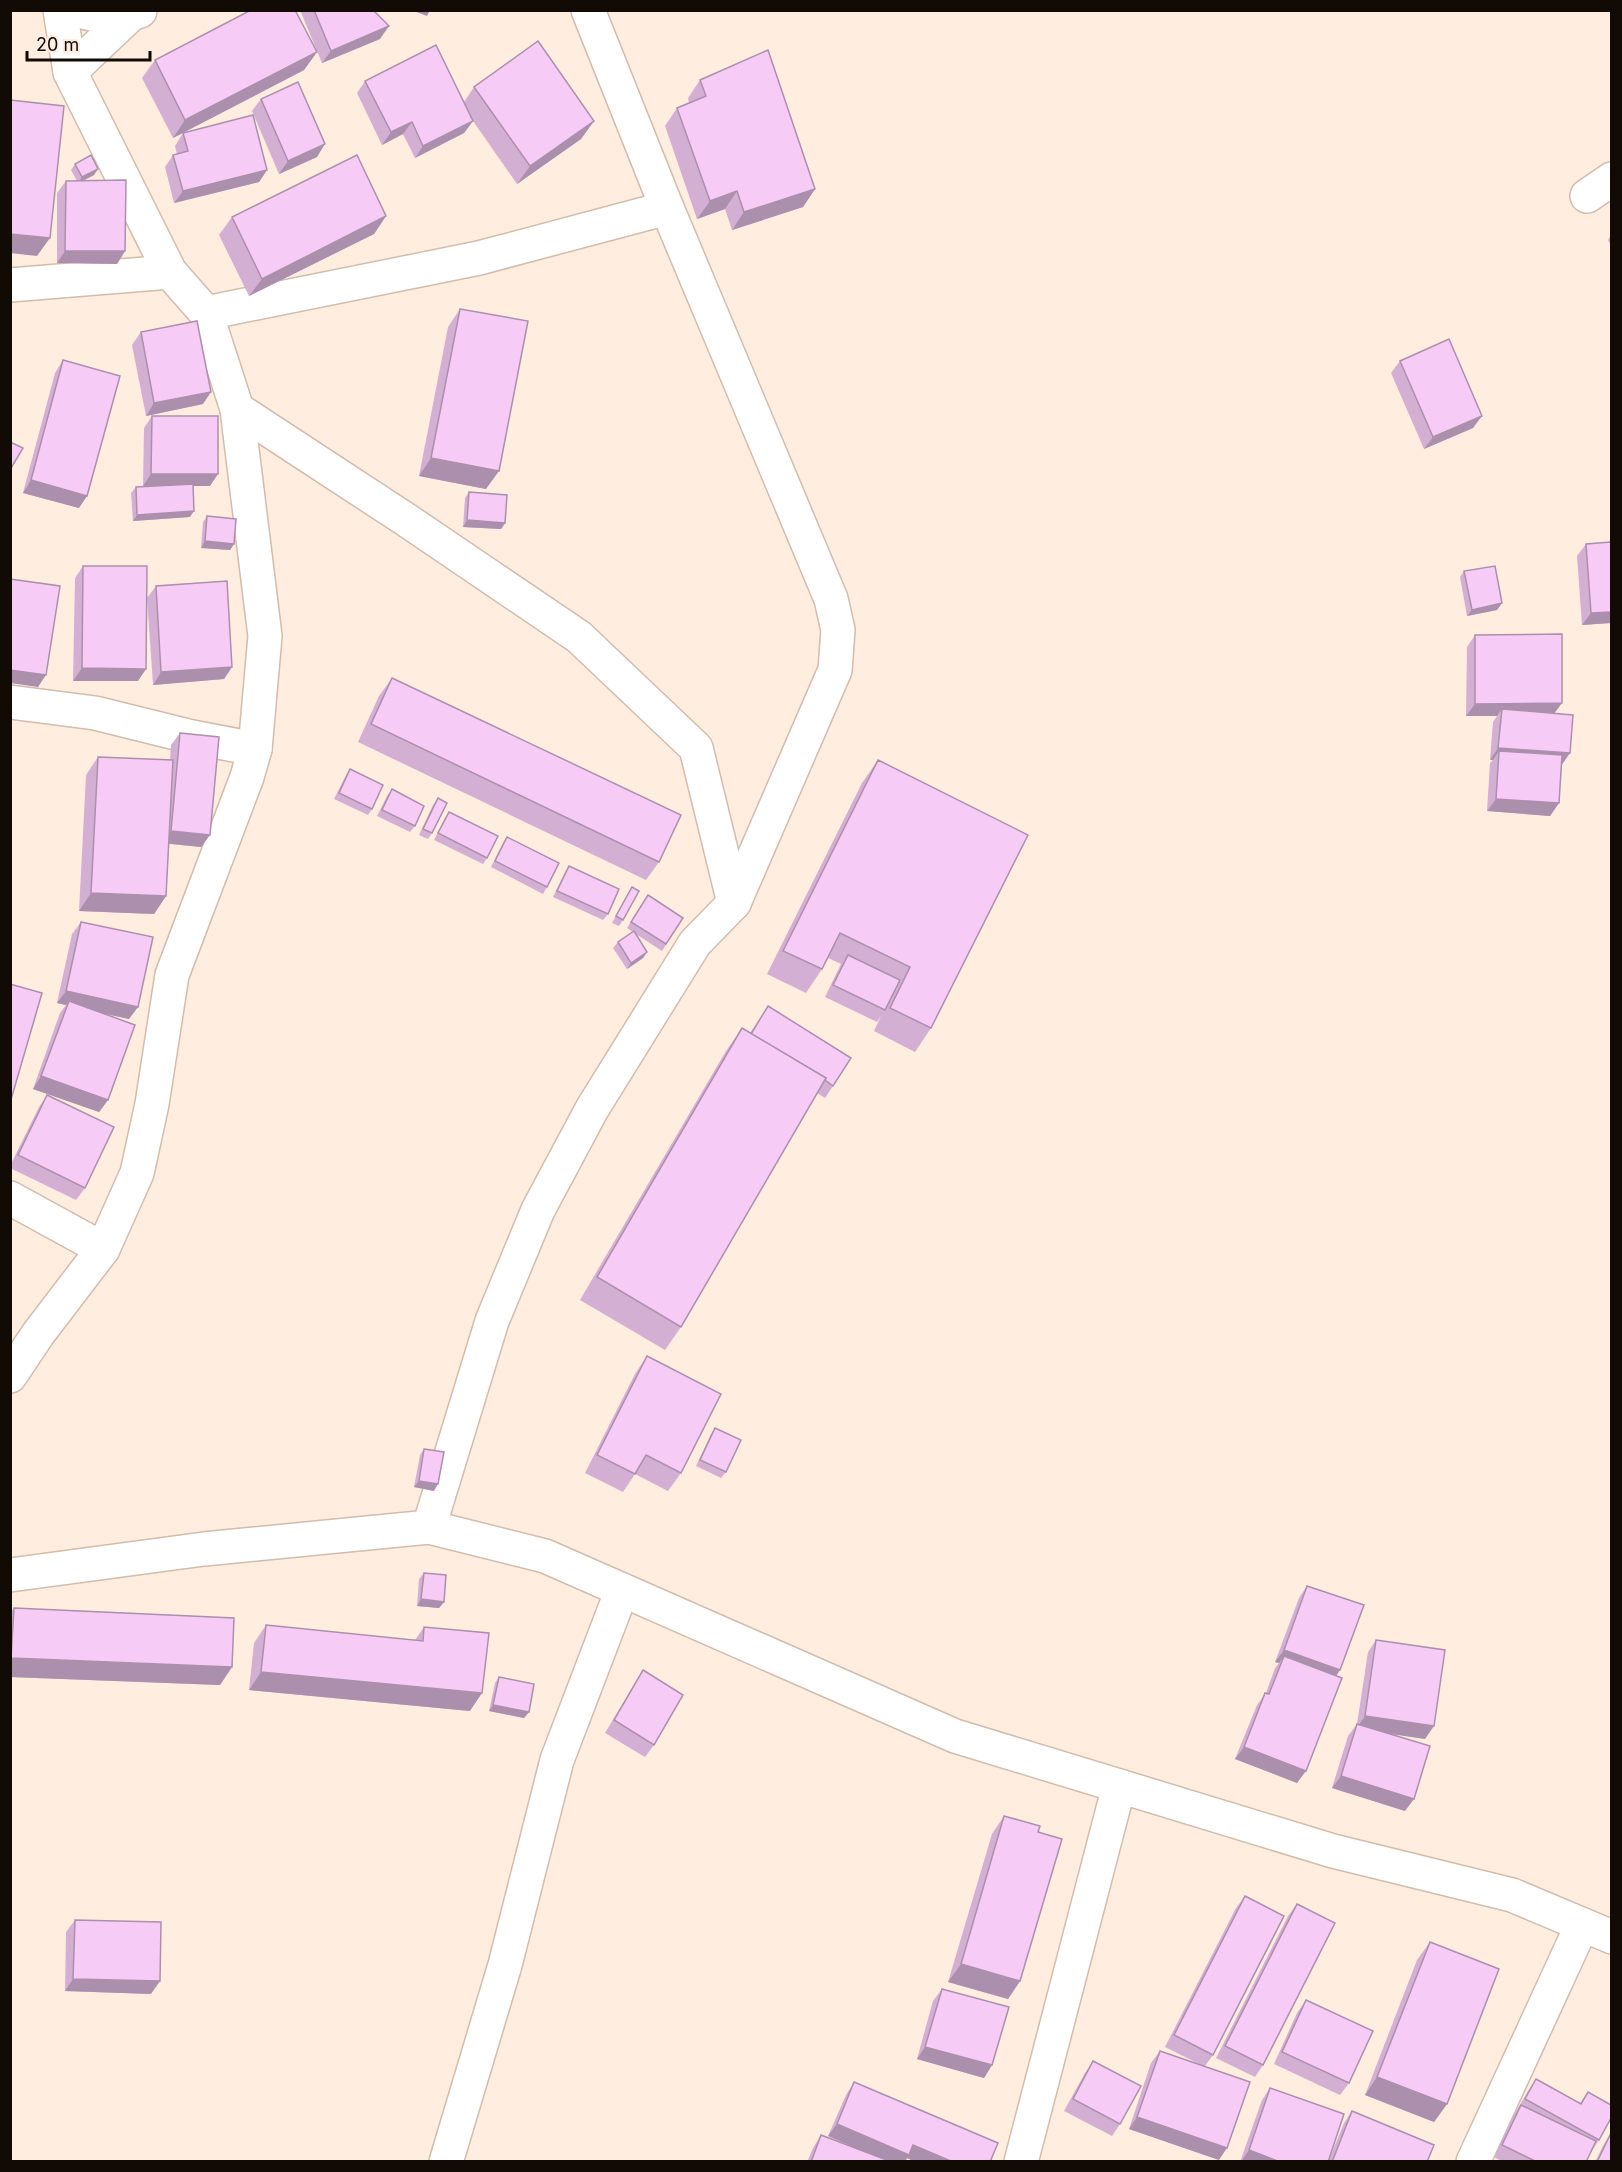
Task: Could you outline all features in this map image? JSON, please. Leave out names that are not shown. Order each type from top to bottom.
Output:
[{"type":"street","points":[[10,1376],[103,1249],[137,1173],[152,1104],[172,975],[255,749],[265,636],[237,409],[206,314],[170,273],[70,72],[60,10]]},
{"type":"street","points":[[75,10],[90,15],[135,13]]},
{"type":"street","points":[[429,1527],[492,1322],[538,1210],[592,1108],[695,943],[734,903],[836,670],[838,630],[831,599],[667,208],[588,10]]},
{"type":"street","points":[[70,72],[135,13]]},
{"type":"street","points":[[206,314],[479,258],[667,208]]},
{"type":"street","points":[[10,285],[170,273]]},
{"type":"street","points":[[237,409],[579,637],[696,748],[734,903]]},
{"type":"street","points":[[10,702],[95,713],[192,737],[255,749]]},
{"type":"street","points":[[10,1198],[103,1249]]},
{"type":"street","points":[[10,1575],[204,1549],[429,1527],[545,1556],[955,1736],[1334,1851],[1512,1895],[1611,1937]]},
{"type":"street","points":[[446,2162],[505,1965],[557,1760],[622,1590]]},
{"type":"street","points":[[1021,2162],[1119,1786]]},
{"type":"street","points":[[1473,2162],[1582,1924]]},
{"type":"building","points":[[251,10],[295,10],[317,52],[185,120],[155,60]]},
{"type":"building","points":[[314,10],[373,10],[389,26],[331,51]]},
{"type":"building","points":[[538,41],[594,121],[530,166],[474,87]]},
{"type":"building","points":[[436,45],[473,121],[423,146],[412,122],[391,132],[365,81]]},
{"type":"building","points":[[768,50],[815,189],[744,212],[737,191],[710,201],[677,108],[706,96],[700,80]]},
{"type":"building","points":[[298,82],[325,144],[288,161],[261,99]]},
{"type":"building","points":[[10,100],[64,106],[50,238],[10,234]]},
{"type":"building","points":[[253,115],[267,170],[183,191],[173,155],[188,151],[183,133]]},
{"type":"building","points":[[91,155],[98,169],[82,177],[75,164]]},
{"type":"building","points":[[357,155],[386,216],[262,279],[232,217]]},
{"type":"building","points":[[126,180],[125,251],[65,251],[66,181]]},
{"type":"building","points":[[460,309],[528,321],[499,471],[431,458]]},
{"type":"building","points":[[197,321],[211,392],[154,403],[141,332]]},
{"type":"building","points":[[1449,339],[1482,416],[1433,437],[1400,361]]},
{"type":"building","points":[[63,360],[120,376],[87,496],[31,480]]},
{"type":"building","points":[[152,416],[218,416],[218,474],[151,474]]},
{"type":"building","points":[[10,442],[23,448],[10,470]]},
{"type":"building","points":[[193,484],[194,511],[137,515],[136,487]]},
{"type":"building","points":[[469,492],[507,495],[505,523],[467,520]]},
{"type":"building","points":[[207,516],[236,519],[234,544],[205,541]]},
{"type":"building","points":[[1611,542],[1611,612],[1591,613],[1586,544]]},
{"type":"building","points":[[83,566],[147,566],[146,669],[82,668]]},
{"type":"building","points":[[1495,566],[1502,603],[1472,610],[1464,571]]},
{"type":"building","points":[[10,579],[60,586],[46,675],[10,670]]},
{"type":"building","points":[[227,581],[232,667],[161,672],[156,586]]},
{"type":"building","points":[[1562,634],[1562,703],[1475,704],[1475,635]]},
{"type":"building","points":[[392,678],[681,815],[659,862],[371,724]]},
{"type":"building","points":[[1502,709],[1573,715],[1570,753],[1498,748]]},
{"type":"building","points":[[180,733],[219,737],[210,835],[171,831]]},
{"type":"building","points":[[1499,751],[1562,755],[1559,803],[1496,799]]},
{"type":"building","points":[[98,757],[173,760],[166,896],[91,893]]},
{"type":"building","points":[[878,760],[1028,835],[931,1028],[890,1008],[910,967],[840,933],[822,969],[783,951]]},
{"type":"building","points":[[350,769],[383,785],[372,809],[339,793]]},
{"type":"building","points":[[392,789],[424,806],[415,826],[382,810]]},
{"type":"building","points":[[438,798],[447,803],[432,833],[423,829]]},
{"type":"building","points":[[449,812],[498,836],[487,858],[438,833]]},
{"type":"building","points":[[507,837],[559,863],[547,887],[495,861]]},
{"type":"building","points":[[569,866],[619,889],[608,914],[557,891]]},
{"type":"building","points":[[632,887],[639,891],[623,920],[616,916]]},
{"type":"building","points":[[648,895],[683,918],[666,944],[631,922]]},
{"type":"building","points":[[81,922],[153,937],[138,1007],[66,991]]},
{"type":"building","points":[[634,931],[647,952],[631,963],[618,942]]},
{"type":"building","points":[[848,955],[900,980],[885,1010],[833,985]]},
{"type":"building","points":[[10,984],[42,993],[10,1103]]},
{"type":"building","points":[[69,1001],[135,1025],[108,1100],[41,1076]]},
{"type":"building","points":[[768,1006],[851,1058],[833,1086],[825,1080],[826,1078],[751,1034]]},
{"type":"building","points":[[742,1028],[826,1078],[681,1327],[597,1277]]},
{"type":"building","points":[[47,1095],[114,1127],[85,1188],[18,1155]]},
{"type":"building","points":[[647,1356],[721,1394],[681,1473],[646,1455],[635,1474],[597,1455]]},
{"type":"building","points":[[715,1428],[741,1440],[726,1472],[700,1460]]},
{"type":"building","points":[[424,1449],[444,1452],[438,1484],[419,1481]]},
{"type":"building","points":[[424,1573],[446,1575],[444,1602],[421,1599]]},
{"type":"building","points":[[1307,1586],[1364,1605],[1340,1670],[1284,1650]]},
{"type":"building","points":[[14,1608],[234,1618],[232,1667],[11,1658]]},
{"type":"building","points":[[266,1625],[423,1641],[424,1627],[489,1633],[482,1693],[261,1672]]},
{"type":"building","points":[[1376,1640],[1445,1650],[1434,1726],[1365,1716]]},
{"type":"building","points":[[1284,1656],[1342,1678],[1306,1771],[1244,1747],[1265,1693],[1269,1694]]},
{"type":"building","points":[[643,1670],[683,1695],[654,1745],[614,1720]]},
{"type":"building","points":[[499,1677],[534,1684],[529,1712],[493,1705]]},
{"type":"building","points":[[1357,1724],[1430,1746],[1414,1799],[1341,1776]]},
{"type":"building","points":[[1004,1816],[1040,1826],[1038,1832],[1062,1839],[1020,1981],[961,1964]]},
{"type":"building","points":[[1245,1896],[1284,1916],[1213,2055],[1174,2035]]},
{"type":"building","points":[[1297,1904],[1335,1923],[1263,2065],[1225,2046]]},
{"type":"building","points":[[75,1920],[161,1922],[160,1981],[73,1979]]},
{"type":"building","points":[[1430,1942],[1499,1969],[1447,2104],[1377,2077]]},
{"type":"building","points":[[942,1989],[1009,2007],[992,2065],[925,2047]]},
{"type":"building","points":[[1306,2000],[1373,2031],[1349,2083],[1282,2052]]},
{"type":"building","points":[[1160,2051],[1250,2082],[1227,2148],[1137,2117]]},
{"type":"building","points":[[1093,2061],[1141,2086],[1120,2124],[1073,2099]]},
{"type":"building","points":[[1536,2079],[1581,2104],[1588,2092],[1611,2105],[1611,2118],[1599,2140],[1525,2099]]},
{"type":"building","points":[[854,2082],[998,2143],[990,2162],[953,2162],[913,2145],[909,2155],[837,2124]]},
{"type":"building","points":[[1270,2088],[1344,2114],[1328,2162],[1280,2162],[1249,2150]]},
{"type":"building","points":[[1521,2105],[1596,2141],[1586,2162],[1537,2162],[1502,2145]]},
{"type":"building","points":[[1352,2111],[1434,2145],[1427,2162],[1332,2162]]},
{"type":"building","points":[[1611,2133],[1611,2162],[1597,2162]]},
{"type":"building","points":[[821,2135],[892,2162],[811,2162]]}]
